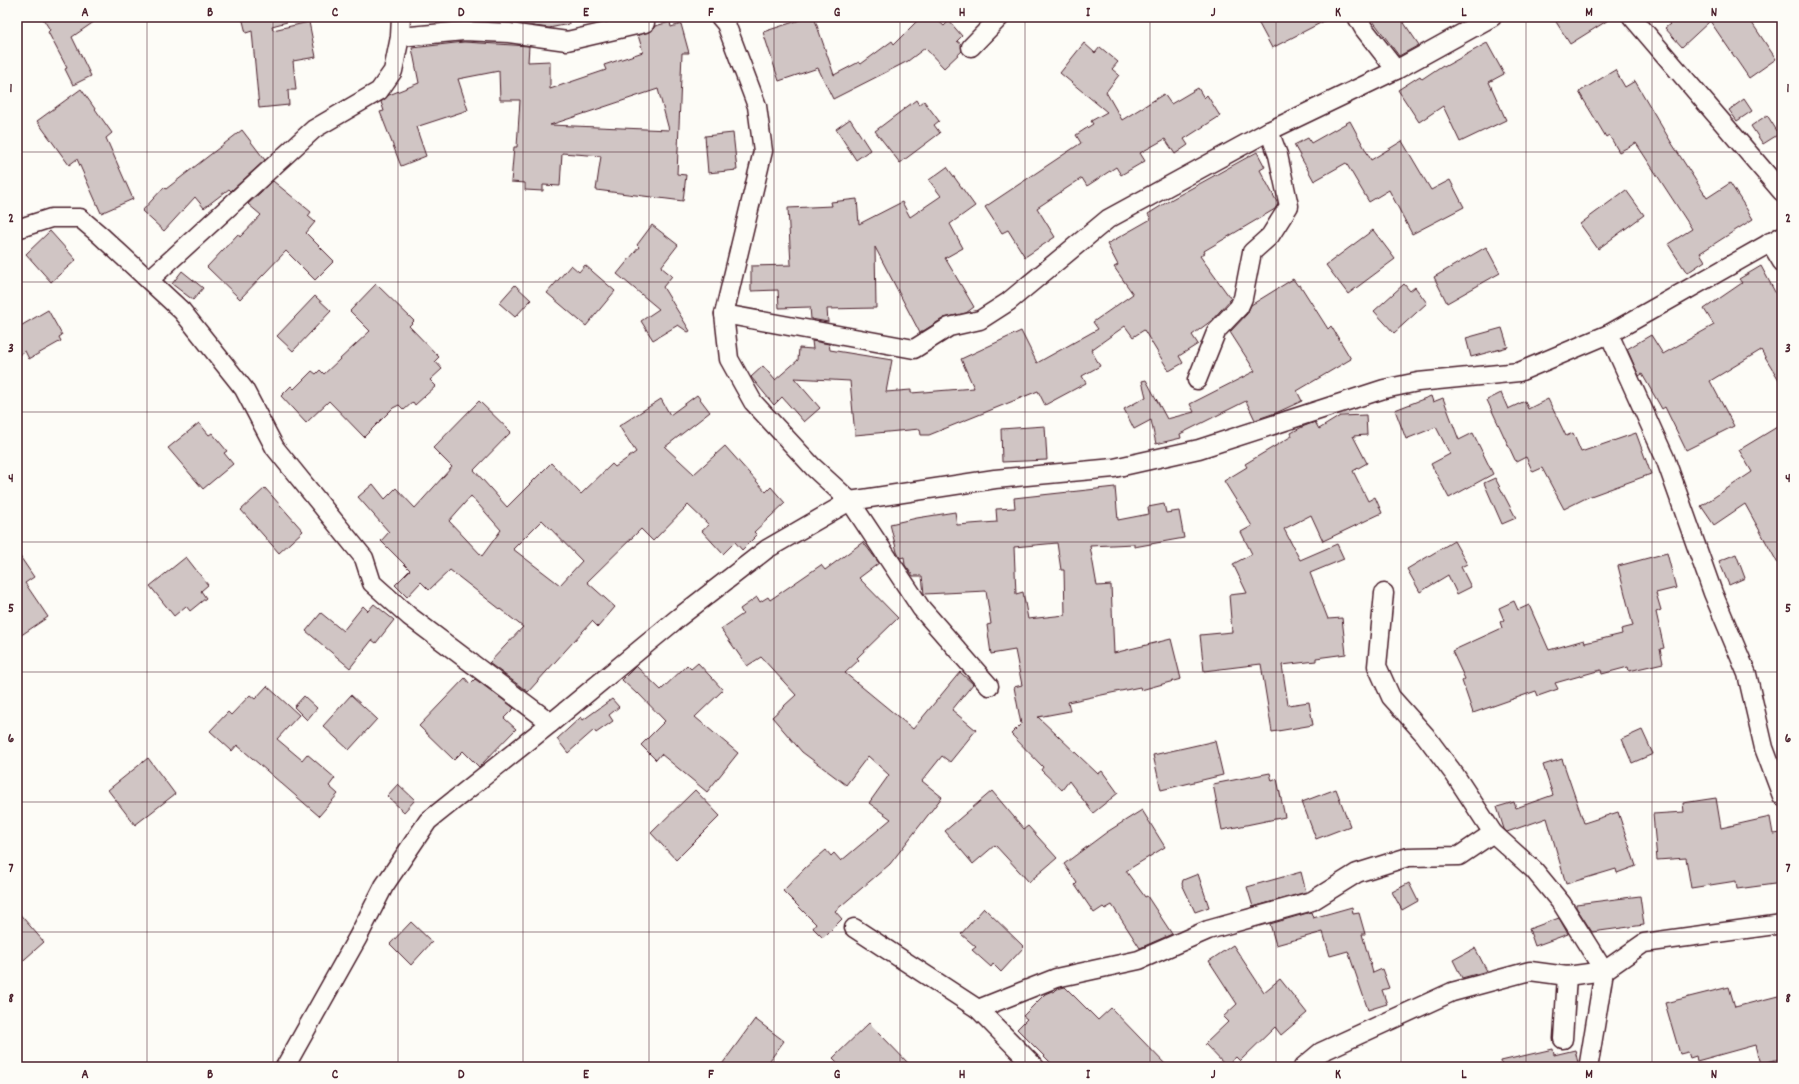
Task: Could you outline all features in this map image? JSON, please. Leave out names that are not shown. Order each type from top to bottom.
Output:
[{"type":"street","points":[[149,280],[314,129],[379,90],[393,71],[400,37],[401,17]]},
{"type":"street","points":[[720,17],[726,24],[757,106],[763,152],[724,314],[729,359],[753,402],[813,467],[850,501],[921,608],[988,686]]},
{"type":"street","points":[[971,47],[1000,17]]},
{"type":"street","points":[[1357,17],[1364,29],[1396,70]]},
{"type":"street","points":[[724,314],[914,349],[949,327],[980,320],[1008,302],[1108,219],[1269,131],[1396,70],[1492,17]]},
{"type":"street","points":[[1632,17],[1782,192]]},
{"type":"street","points":[[400,37],[464,31],[509,33],[567,40],[646,22]]},
{"type":"street","points":[[1197,380],[1218,330],[1239,307],[1243,298],[1252,252],[1270,236],[1289,206],[1278,155],[1269,131]]},
{"type":"street","points":[[17,230],[51,218],[80,218],[149,280],[182,311],[244,389],[275,448],[364,558],[372,583],[409,616],[551,724]]},
{"type":"street","points":[[285,1067],[358,937],[384,886],[428,821],[551,724],[678,618],[767,549],[850,501],[995,479],[1114,468],[1199,449],[1384,389],[1418,382],[1519,372],[1609,334],[1776,239],[1782,262]]},
{"type":"street","points":[[1609,334],[1665,458],[1713,593],[1747,674],[1764,748],[1782,796]]},
{"type":"street","points":[[1384,594],[1377,666],[1391,697],[1425,735],[1455,775],[1493,833],[1534,870],[1562,904],[1604,971],[1589,1062]]},
{"type":"street","points":[[978,1009],[1056,978],[1139,960],[1158,950],[1208,930],[1312,901],[1358,873],[1408,857],[1459,856],[1493,833]]},
{"type":"street","points":[[1303,1067],[1321,1052],[1452,992],[1530,971],[1567,976],[1604,971],[1644,943],[1782,924]]},
{"type":"street","points":[[854,928],[978,1009],[1035,1067]]},
{"type":"street","points":[[1563,1039],[1567,976]]},
{"type":"building","points":[[42,17],[101,17],[72,37],[91,76],[73,85],[65,69],[67,68],[48,32],[50,30]]},
{"type":"building","points":[[242,17],[286,17],[287,22],[272,26],[273,30],[309,22],[316,57],[293,61],[296,90],[288,90],[289,105],[259,108],[252,31],[246,33]]},
{"type":"building","points":[[485,17],[568,17],[569,24],[549,28],[485,21]]},
{"type":"building","points":[[809,17],[814,17],[834,75],[859,62],[861,64],[892,41],[894,44],[921,17],[934,17],[944,26],[949,21],[962,36],[957,41],[961,44],[962,51],[944,68],[925,48],[908,61],[833,99],[818,68],[779,81],[763,32]]},
{"type":"building","points":[[1267,17],[1332,17],[1272,48],[1258,22]]},
{"type":"building","points":[[1370,17],[1400,17],[1419,45],[1399,56]]},
{"type":"building","points":[[1553,17],[1613,17],[1570,44]]},
{"type":"building","points":[[1664,17],[1748,17],[1776,59],[1749,78],[1710,21],[1682,47],[1665,28],[1670,24]]},
{"type":"building","points":[[670,22],[671,27],[681,24],[689,53],[682,53],[677,174],[686,175],[683,201],[596,190],[601,156],[562,153],[560,186],[543,185],[543,191],[525,190],[525,183],[511,182],[514,147],[517,147],[520,100],[500,100],[499,71],[458,79],[468,110],[416,127],[426,156],[401,166],[380,112],[384,111],[381,102],[389,95],[419,83],[412,48],[464,42],[529,46],[528,62],[550,61],[550,89],[606,70],[604,65],[643,52],[638,35],[652,31],[655,26]],"holes":[[[658,89],[669,130],[550,125]]]},
{"type":"building","points":[[1084,43],[1095,53],[1100,47],[1118,62],[1112,69],[1119,75],[1106,92],[1122,120],[1164,94],[1171,104],[1198,88],[1204,98],[1207,95],[1220,116],[1184,139],[1188,145],[1175,154],[1165,139],[1140,153],[1145,161],[1121,175],[1116,167],[1087,186],[1082,178],[1037,208],[1055,237],[1025,257],[1008,230],[1002,233],[985,207],[1081,143],[1076,135],[1093,124],[1091,121],[1107,112],[1060,73]]},
{"type":"building","points":[[1487,43],[1504,74],[1489,82],[1506,120],[1460,142],[1443,106],[1419,122],[1398,90],[1420,76],[1422,79],[1443,65],[1444,67]]},
{"type":"building","points":[[1615,70],[1625,87],[1635,81],[1671,142],[1707,198],[1730,183],[1753,219],[1700,253],[1705,261],[1687,273],[1668,244],[1692,229],[1636,143],[1619,152],[1609,135],[1606,137],[1579,92]]},
{"type":"building","points":[[81,89],[112,133],[106,138],[133,199],[101,213],[77,159],[69,165],[37,121]]},
{"type":"building","points":[[1744,99],[1752,111],[1737,121],[1729,110]]},
{"type":"building","points":[[916,100],[919,105],[924,101],[939,121],[934,125],[940,133],[900,163],[875,131]]},
{"type":"building","points":[[1767,115],[1779,134],[1763,144],[1751,126]]},
{"type":"building","points":[[850,119],[870,150],[856,160],[836,129]]},
{"type":"building","points":[[1350,121],[1371,160],[1402,141],[1431,190],[1450,180],[1464,207],[1412,234],[1389,190],[1369,202],[1346,163],[1314,181],[1294,145],[1308,138],[1311,143]]},
{"type":"building","points":[[242,130],[265,160],[231,191],[229,189],[204,208],[195,197],[164,231],[142,211],[164,187],[166,189]]},
{"type":"building","points":[[733,133],[737,170],[708,173],[705,136]]},
{"type":"building","points":[[1257,152],[1265,167],[1260,170],[1278,204],[1275,209],[1204,251],[1205,253],[1200,256],[1231,299],[1211,321],[1192,335],[1198,344],[1179,356],[1183,363],[1169,371],[1144,330],[1133,337],[1125,326],[1091,350],[1100,366],[1082,376],[1086,383],[1045,405],[1038,391],[929,435],[921,435],[920,429],[855,435],[850,381],[794,378],[820,408],[804,422],[782,397],[774,405],[751,377],[763,366],[775,380],[798,360],[799,348],[813,349],[812,341],[829,344],[830,350],[892,360],[886,392],[911,390],[911,393],[974,388],[961,359],[1021,331],[1037,363],[1098,329],[1093,322],[1133,294],[1114,267],[1118,265],[1107,244],[1151,219],[1148,214],[1172,199]]},
{"type":"building","points":[[947,167],[975,206],[950,224],[963,248],[945,258],[974,307],[966,313],[944,318],[920,333],[875,247],[876,308],[827,309],[828,322],[811,319],[810,307],[779,308],[778,290],[751,291],[751,266],[791,265],[788,208],[832,206],[831,202],[857,199],[859,224],[902,202],[910,217],[941,196],[929,180]]},
{"type":"building","points":[[273,181],[311,212],[308,216],[315,222],[306,233],[334,261],[315,280],[286,251],[240,299],[207,267],[238,234],[240,237],[261,215],[248,204]]},
{"type":"building","points":[[1626,190],[1644,215],[1598,249],[1580,224]]},
{"type":"building","points":[[652,225],[678,245],[661,267],[672,276],[663,287],[690,331],[688,332],[678,325],[653,340],[641,321],[659,309],[617,274],[639,247],[637,245]]},
{"type":"building","points":[[1373,230],[1395,259],[1348,294],[1326,265]]},
{"type":"building","points":[[50,231],[76,260],[51,282],[26,254]]},
{"type":"building","points":[[1486,247],[1500,273],[1447,303],[1434,277]]},
{"type":"building","points":[[571,265],[579,272],[585,265],[615,291],[586,326],[547,293]]},
{"type":"building","points":[[1761,266],[1782,305],[1782,385],[1761,350],[1710,381],[1734,426],[1686,450],[1665,407],[1662,409],[1642,374],[1639,376],[1627,349],[1651,335],[1663,354],[1714,325],[1704,309],[1742,283],[1739,279]]},
{"type":"building","points":[[182,271],[203,288],[193,300],[172,284]]},
{"type":"building","points":[[1293,279],[1298,286],[1300,285],[1328,329],[1331,326],[1351,359],[1297,391],[1302,401],[1278,412],[1255,420],[1246,401],[1180,434],[1181,438],[1156,444],[1151,420],[1134,429],[1124,409],[1146,397],[1142,381],[1146,380],[1167,419],[1194,412],[1190,404],[1255,371],[1230,332],[1247,314],[1251,305]]},
{"type":"building","points":[[376,284],[414,321],[409,326],[439,357],[435,361],[442,369],[430,380],[436,386],[415,405],[413,402],[404,410],[399,405],[393,408],[364,437],[329,401],[306,423],[281,396],[291,386],[294,389],[312,371],[316,374],[320,370],[324,374],[370,331],[350,311]]},
{"type":"building","points":[[1404,284],[1410,291],[1415,287],[1427,303],[1394,333],[1374,311]]},
{"type":"building","points":[[515,285],[531,300],[515,317],[499,303]]},
{"type":"building","points":[[315,296],[331,311],[293,351],[277,336]]},
{"type":"building","points":[[48,310],[62,335],[59,337],[61,341],[29,359],[25,351],[17,356],[17,328]]},
{"type":"building","points":[[1502,328],[1508,347],[1471,357],[1466,338]]},
{"type":"building","points":[[1501,393],[1508,409],[1525,401],[1528,409],[1548,399],[1566,436],[1573,433],[1581,452],[1636,433],[1651,474],[1588,497],[1564,509],[1542,468],[1533,472],[1526,457],[1516,462],[1487,400]]},
{"type":"building","points":[[697,395],[710,412],[665,447],[694,474],[725,446],[766,492],[771,487],[785,503],[754,532],[757,535],[742,550],[735,542],[723,554],[702,531],[709,525],[688,505],[653,541],[641,529],[587,582],[615,607],[598,627],[592,621],[528,692],[489,663],[523,627],[450,570],[429,590],[421,582],[407,597],[395,585],[410,570],[381,541],[389,532],[358,497],[373,484],[385,499],[396,488],[415,508],[452,467],[433,448],[479,401],[511,432],[474,470],[507,507],[551,463],[581,494],[612,464],[615,467],[636,452],[619,426],[661,399],[670,415]],"holes":[[[471,496],[501,530],[482,556],[449,521]],[[542,520],[582,561],[560,585],[513,549]]]},
{"type":"building","points":[[1431,396],[1433,402],[1443,398],[1459,440],[1473,433],[1493,474],[1449,498],[1431,464],[1450,454],[1436,427],[1406,439],[1395,410]]},
{"type":"building","points":[[1366,415],[1367,435],[1353,436],[1367,463],[1353,471],[1368,501],[1375,497],[1382,513],[1323,541],[1311,515],[1284,529],[1300,560],[1337,544],[1344,559],[1310,573],[1328,619],[1342,618],[1346,654],[1316,658],[1316,661],[1282,665],[1288,705],[1309,702],[1313,725],[1272,732],[1261,664],[1204,671],[1200,635],[1232,632],[1229,595],[1247,593],[1233,564],[1252,554],[1241,532],[1252,526],[1224,481],[1247,467],[1245,464],[1292,436],[1291,433],[1302,427],[1315,422],[1319,429],[1340,416]]},
{"type":"building","points":[[199,423],[209,435],[212,433],[227,451],[224,453],[233,464],[203,489],[168,448]]},
{"type":"building","points":[[1782,424],[1782,571],[1745,504],[1714,525],[1701,506],[1752,472],[1739,450]]},
{"type":"building","points":[[1045,426],[1047,460],[1002,462],[1001,429]]},
{"type":"building","points":[[1495,478],[1516,518],[1502,524],[1484,483]]},
{"type":"building","points":[[1115,487],[1118,520],[1149,514],[1148,507],[1164,504],[1166,513],[1179,511],[1184,538],[1134,547],[1134,544],[1090,546],[1097,586],[1111,585],[1114,653],[1171,639],[1181,679],[1141,690],[1140,687],[1068,702],[1070,711],[1038,717],[1098,774],[1102,771],[1118,793],[1093,813],[1069,781],[1062,790],[1041,770],[1043,767],[1011,734],[1021,724],[1014,687],[1022,685],[1015,650],[991,654],[987,625],[991,624],[986,591],[924,594],[922,576],[913,576],[905,565],[904,557],[900,558],[890,524],[955,512],[957,525],[997,522],[996,509],[1015,508],[1014,498]],"holes":[[[1057,543],[1061,570],[1064,570],[1065,615],[1028,619],[1023,592],[1016,594],[1014,547]]]},
{"type":"building","points":[[265,488],[303,531],[279,553],[241,510]]},
{"type":"building","points":[[1454,541],[1467,564],[1461,567],[1471,587],[1457,594],[1448,575],[1420,592],[1407,569]]},
{"type":"building","points":[[863,542],[879,563],[859,578],[898,618],[857,658],[859,660],[845,673],[913,729],[960,672],[973,684],[952,710],[976,730],[950,762],[942,756],[922,781],[942,797],[890,864],[835,911],[842,919],[823,938],[813,928],[816,924],[783,891],[805,868],[826,850],[831,856],[834,853],[841,861],[891,819],[869,803],[889,775],[868,756],[846,785],[802,752],[772,717],[796,695],[761,657],[747,666],[721,629],[743,614],[740,609],[757,597],[760,602],[768,597],[770,600],[821,565],[825,570]]},
{"type":"building","points":[[17,552],[34,577],[25,583],[48,617],[17,638]]},
{"type":"building","points":[[1667,553],[1676,588],[1656,593],[1661,610],[1656,612],[1664,648],[1660,649],[1663,663],[1629,671],[1628,667],[1602,674],[1601,670],[1555,683],[1558,689],[1538,696],[1536,691],[1473,713],[1462,681],[1465,679],[1452,651],[1502,628],[1500,622],[1504,620],[1499,608],[1514,601],[1518,610],[1529,605],[1549,650],[1584,640],[1585,643],[1622,634],[1621,629],[1633,626],[1618,566]]},
{"type":"building","points":[[1736,554],[1745,578],[1729,585],[1719,561]]},
{"type":"building","points":[[186,557],[208,585],[201,591],[206,598],[190,611],[186,606],[174,616],[150,586]]},
{"type":"building","points":[[374,604],[394,620],[376,643],[372,640],[350,668],[306,631],[321,613],[343,631],[363,606],[368,611]]},
{"type":"building","points":[[698,663],[723,690],[695,717],[738,753],[707,792],[661,754],[656,760],[641,745],[665,721],[638,693],[637,694],[622,680],[636,666],[661,690],[687,665],[691,669]]},
{"type":"building","points":[[465,678],[470,684],[475,679],[514,708],[504,718],[516,729],[479,767],[463,751],[454,760],[419,726]]},
{"type":"building","points":[[267,686],[299,715],[277,739],[302,760],[307,754],[335,778],[329,786],[338,794],[319,816],[237,745],[232,751],[210,731],[228,712],[231,715],[250,695],[255,699]]},
{"type":"building","points":[[351,695],[377,719],[349,750],[323,726]]},
{"type":"building","points":[[304,696],[317,708],[307,720],[294,707]]},
{"type":"building","points":[[612,699],[619,707],[609,715],[613,721],[596,733],[594,730],[568,753],[557,739],[581,717],[583,720]]},
{"type":"building","points":[[1642,730],[1653,754],[1632,763],[1622,739]]},
{"type":"building","points":[[1215,741],[1223,775],[1161,790],[1153,755]]},
{"type":"building","points":[[148,758],[175,794],[135,825],[108,790]]},
{"type":"building","points":[[1562,759],[1584,823],[1618,812],[1636,866],[1617,873],[1616,869],[1566,884],[1547,818],[1507,832],[1504,829],[1497,807],[1514,802],[1516,808],[1553,795],[1543,765]]},
{"type":"building","points":[[1270,773],[1272,781],[1277,779],[1285,817],[1222,830],[1213,784]]},
{"type":"building","points":[[398,784],[415,800],[404,812],[387,796]]},
{"type":"building","points":[[1336,789],[1350,826],[1316,839],[1302,802]]},
{"type":"building","points":[[695,790],[720,816],[676,860],[651,833]]},
{"type":"building","points":[[992,791],[1024,829],[1028,826],[1057,858],[1029,882],[995,845],[973,864],[945,831]]},
{"type":"building","points":[[1716,798],[1721,828],[1770,817],[1773,834],[1782,833],[1782,883],[1737,889],[1736,881],[1691,888],[1686,858],[1657,860],[1653,814],[1684,812],[1683,803]]},
{"type":"building","points":[[1142,810],[1165,847],[1126,871],[1145,897],[1147,896],[1172,934],[1140,948],[1112,905],[1105,909],[1103,907],[1094,913],[1075,885],[1077,883],[1064,864],[1107,832]]},
{"type":"building","points":[[1301,872],[1306,892],[1253,907],[1247,887]]},
{"type":"building","points":[[1198,874],[1209,907],[1195,912],[1182,884],[1183,880]]},
{"type":"building","points":[[1409,883],[1418,901],[1402,910],[1392,892]]},
{"type":"building","points":[[1640,896],[1644,925],[1592,932],[1576,907],[1576,904]]},
{"type":"building","points":[[1352,907],[1353,914],[1359,913],[1365,934],[1362,934],[1373,973],[1382,969],[1389,988],[1382,990],[1387,1004],[1368,1010],[1348,951],[1330,956],[1323,932],[1276,945],[1270,924],[1311,912],[1313,918]]},
{"type":"building","points":[[984,908],[1024,947],[1001,972],[993,964],[991,967],[972,950],[976,947],[961,934]]},
{"type":"building","points":[[17,911],[44,942],[17,966]]},
{"type":"building","points":[[1559,918],[1568,934],[1535,946],[1529,929]]},
{"type":"building","points":[[411,922],[432,942],[411,965],[390,944]]},
{"type":"building","points":[[1233,945],[1264,992],[1280,979],[1307,1013],[1281,1035],[1275,1027],[1240,1061],[1236,1057],[1226,1066],[1205,1044],[1228,1022],[1223,1017],[1237,1004],[1209,961]]},
{"type":"building","points":[[1475,948],[1487,971],[1462,978],[1453,960]]},
{"type":"building","points":[[1065,987],[1098,1020],[1111,1008],[1168,1067],[1055,1067],[1017,1029],[1027,1019],[1023,1016],[1045,994]]},
{"type":"building","points":[[1729,987],[1735,1007],[1782,995],[1782,1058],[1760,1064],[1755,1045],[1697,1061],[1696,1056],[1690,1058],[1688,1052],[1680,1054],[1665,1003]]},
{"type":"building","points":[[755,1019],[784,1041],[765,1067],[720,1067]]},
{"type":"building","points":[[869,1023],[912,1067],[842,1067],[833,1058]]},
{"type":"building","points":[[1553,1049],[1554,1055],[1575,1050],[1579,1067],[1502,1067],[1501,1061]]}]
